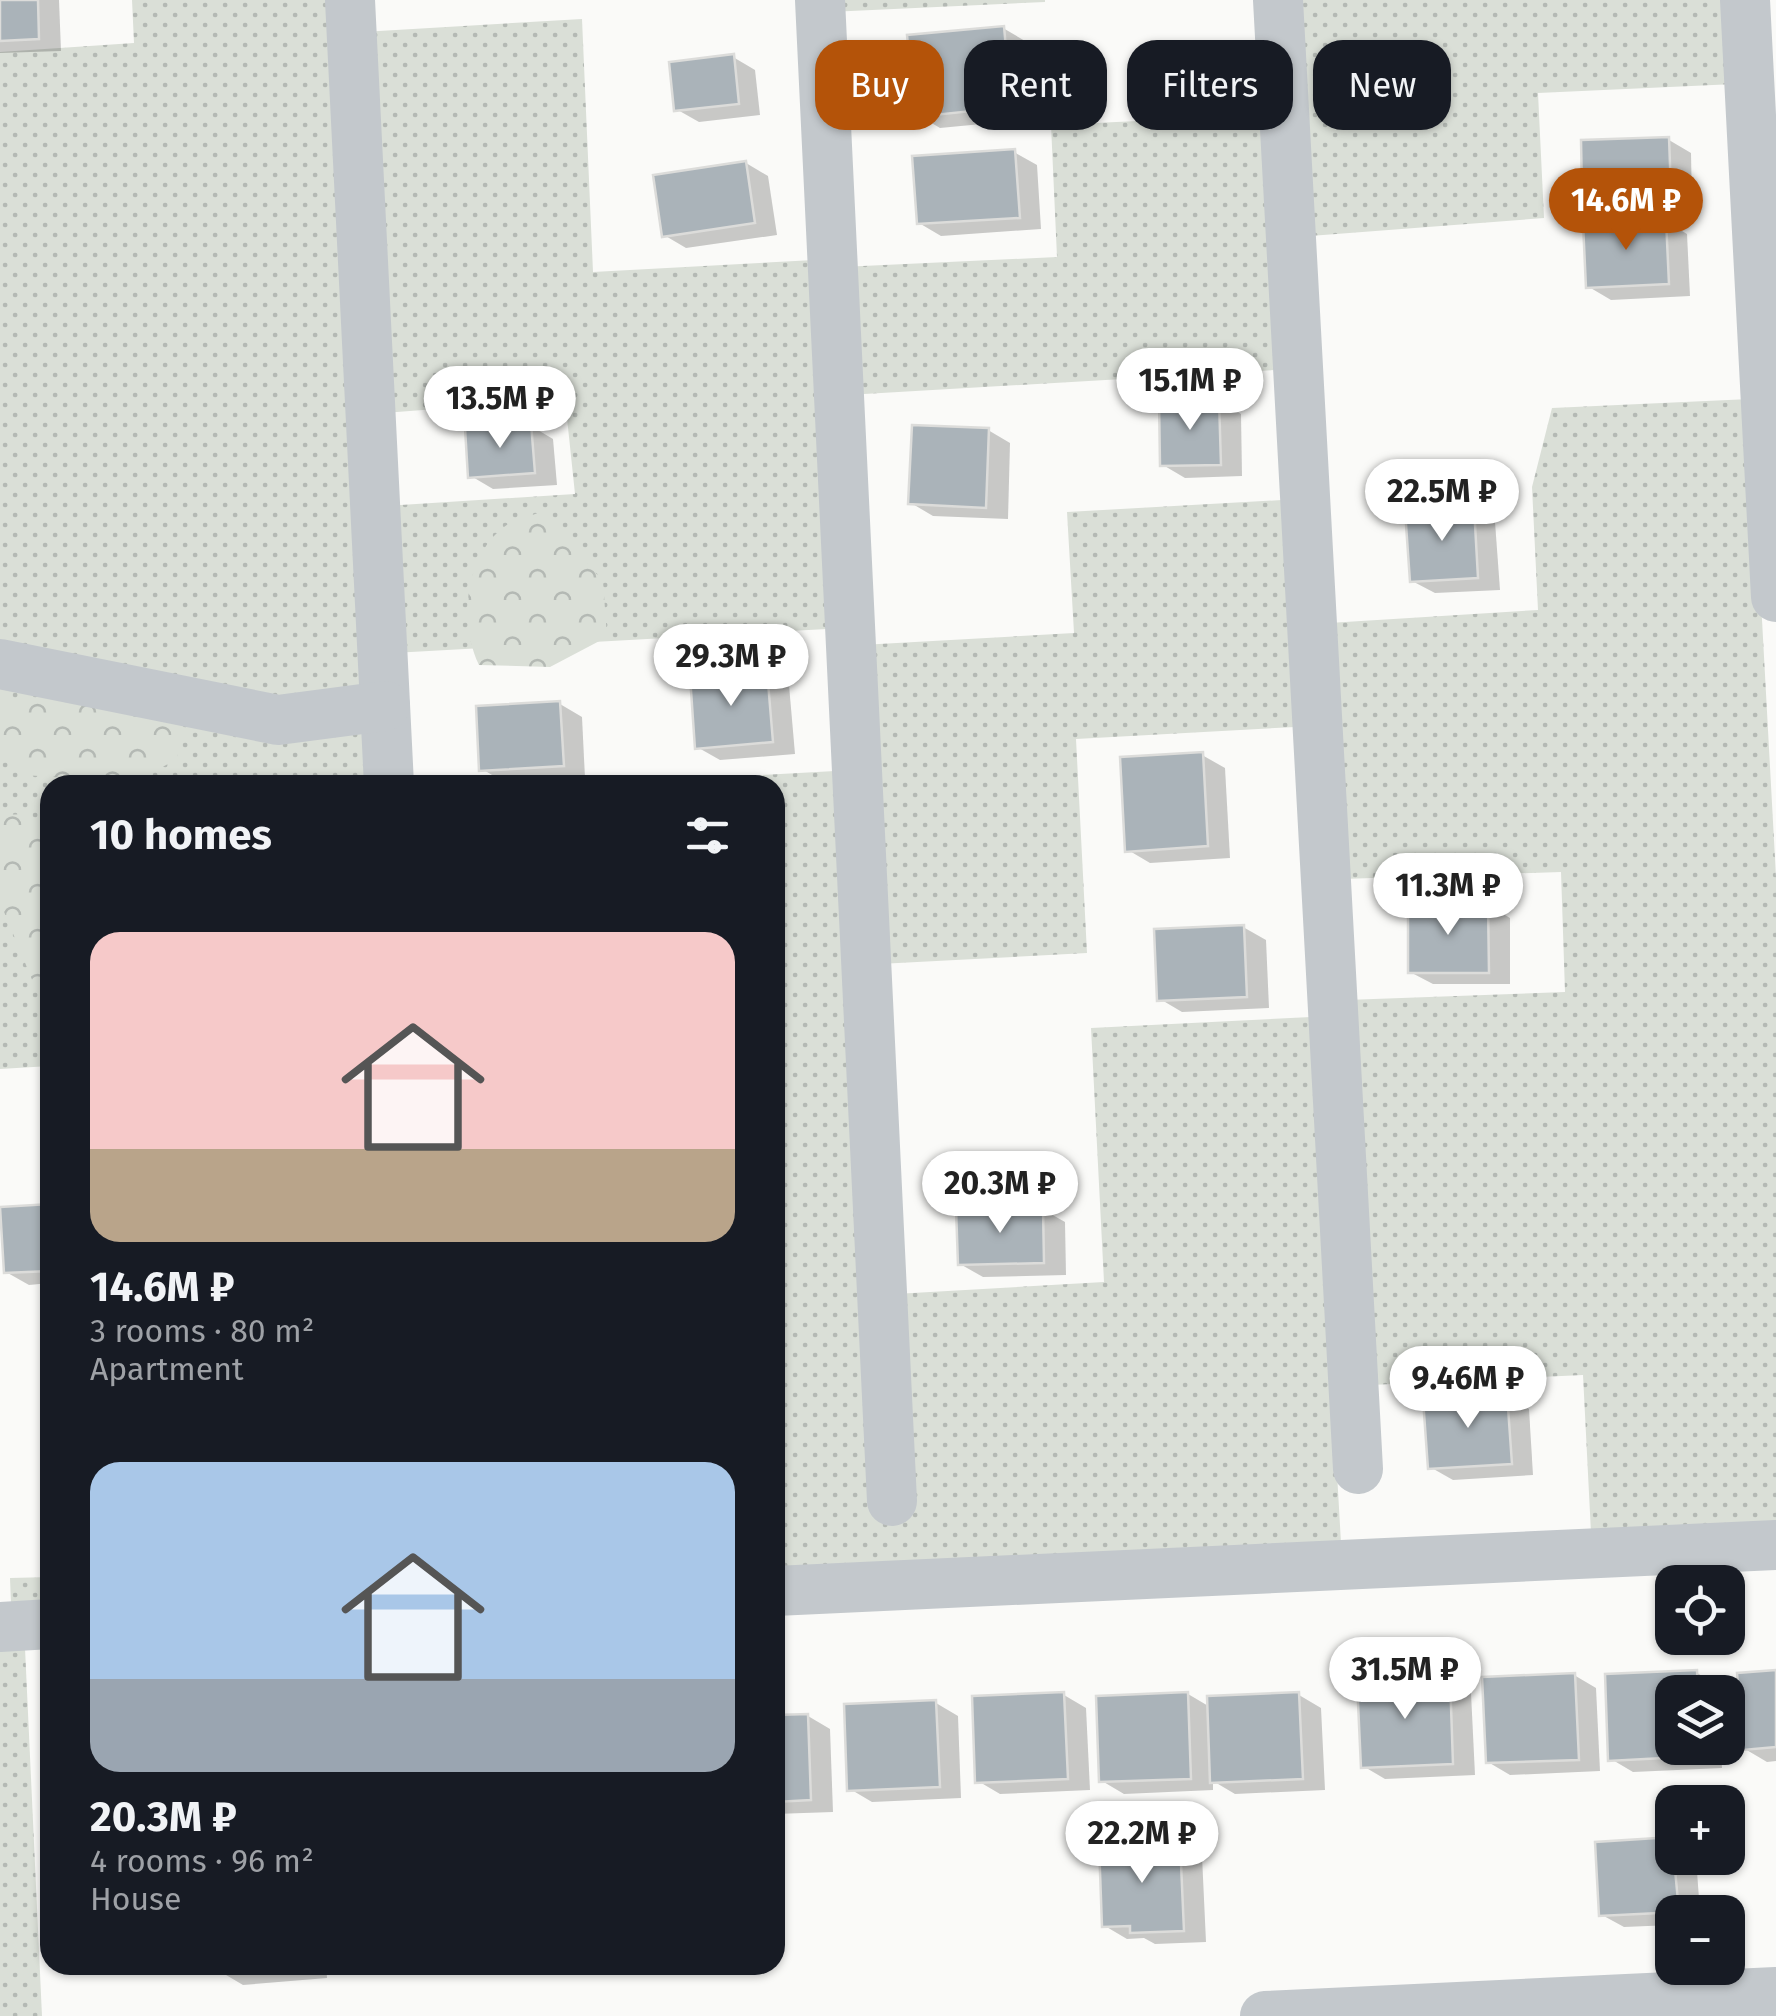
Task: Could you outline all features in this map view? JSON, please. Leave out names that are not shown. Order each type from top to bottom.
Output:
[{"type":"street","points":[[350,0],[388,775]]},
{"type":"street","points":[[820,0],[892,1502]]},
{"type":"street","points":[[1278,0],[1358,1469]]},
{"type":"street","points":[[1745,0],[1776,597]]},
{"type":"street","points":[[0,664],[278,720],[385,706]]},
{"type":"street","points":[[785,1591],[1776,1545]]},
{"type":"street","points":[[0,1627],[40,1625]]},
{"type":"street","points":[[1266,2016],[1776,1992]]},
{"type":"green space","points":[[132,0],[333,0],[372,775],[40,775],[40,1067],[0,1069],[0,52],[134,43]]},
{"type":"green space","points":[[829,0],[1045,0],[1045,2],[829,12]]},
{"type":"green space","points":[[1298,0],[1731,0],[1735,84],[1538,93],[1544,218],[1310,236]]},
{"type":"green space","points":[[582,19],[593,272],[814,260],[827,629],[393,653],[385,506],[575,494],[565,399],[384,413],[362,32]]},
{"type":"green space","points":[[1107,122],[1127,122],[1127,130],[1269,130],[1275,370],[847,395],[841,267],[1057,257],[1051,130],[1107,130]]},
{"type":"green space","points":[[1750,399],[1776,877],[1776,1524],[1591,1533],[1583,1375],[1371,1385],[1346,1000],[1565,992],[1561,872],[1342,879],[1329,623],[1538,610],[1532,487],[1552,408]]},
{"type":"green space","points":[[1282,500],[1295,727],[1076,739],[1087,953],[879,964],[861,645],[1074,633],[1067,512]]},
{"type":"green space","points":[[541,512],[603,581],[607,637],[550,667],[479,665],[468,611],[473,573],[480,555],[504,527]]},
{"type":"green space","points":[[0,701],[95,703],[125,716],[169,719],[181,737],[177,759],[148,775],[21,775],[0,752]]},
{"type":"green space","points":[[835,771],[895,1294],[1104,1282],[1091,1028],[1311,1017],[1341,1543],[785,1570],[785,775],[764,775]]},
{"type":"green space","points":[[30,814],[40,828],[40,985],[33,982],[0,902],[0,815]]},
{"type":"green space","points":[[40,1577],[40,1603],[11,1604],[10,1578]]},
{"type":"green space","points":[[25,1648],[42,2016],[0,2016],[0,1650]]},
{"type":"building","points":[[0,0],[38,0],[39,39],[0,41]]},
{"type":"building","points":[[1004,26],[1005,40],[964,40],[964,112],[944,114],[944,40],[907,40],[907,35]]},
{"type":"building","points":[[734,54],[739,104],[674,111],[669,62]]},
{"type":"building","points":[[1669,137],[1671,192],[1582,193],[1581,140]]},
{"type":"building","points":[[1015,149],[1020,218],[917,224],[912,156]]},
{"type":"building","points":[[746,161],[755,223],[662,237],[653,175]]},
{"type":"building","points":[[1666,219],[1669,284],[1586,288],[1583,223]]},
{"type":"building","points":[[1219,399],[1221,465],[1160,466],[1159,400]]},
{"type":"building","points":[[531,423],[535,473],[468,478],[465,428]]},
{"type":"building","points":[[912,425],[989,428],[986,508],[908,504]]},
{"type":"building","points":[[1474,506],[1478,578],[1410,582],[1405,510]]},
{"type":"building","points":[[767,670],[773,742],[695,749],[690,676]]},
{"type":"building","points":[[560,701],[564,766],[479,771],[476,706]]},
{"type":"building","points":[[1203,752],[1208,846],[1125,852],[1120,757]]},
{"type":"building","points":[[1488,902],[1489,973],[1408,973],[1408,903]]},
{"type":"building","points":[[1244,925],[1247,997],[1157,1001],[1154,929]]},
{"type":"building","points":[[40,1205],[40,1271],[4,1273],[0,1207]]},
{"type":"building","points":[[1043,1207],[1044,1263],[958,1265],[956,1208]]},
{"type":"building","points":[[1507,1393],[1512,1464],[1428,1469],[1423,1399]]},
{"type":"building","points":[[1697,1670],[1697,1675],[1655,1675],[1655,1758],[1608,1761],[1605,1674]]},
{"type":"building","points":[[1776,1670],[1776,1747],[1745,1750],[1745,1675],[1737,1673]]},
{"type":"building","points":[[1575,1673],[1579,1760],[1486,1763],[1482,1677]]},
{"type":"building","points":[[1450,1677],[1453,1764],[1361,1768],[1357,1681]]},
{"type":"building","points":[[1064,1692],[1068,1779],[975,1783],[972,1696]]},
{"type":"building","points":[[1188,1692],[1191,1779],[1099,1782],[1096,1696]]},
{"type":"building","points":[[1299,1692],[1303,1779],[1210,1783],[1207,1696]]},
{"type":"building","points":[[936,1700],[940,1787],[847,1791],[844,1704]]},
{"type":"building","points":[[808,1714],[811,1800],[785,1801],[785,1715]]},
{"type":"building","points":[[1655,1838],[1655,1875],[1676,1875],[1677,1895],[1655,1895],[1655,1913],[1599,1916],[1595,1842]]},
{"type":"building","points":[[1180,1841],[1184,1931],[1130,1933],[1130,1926],[1102,1927],[1099,1844]]}]
